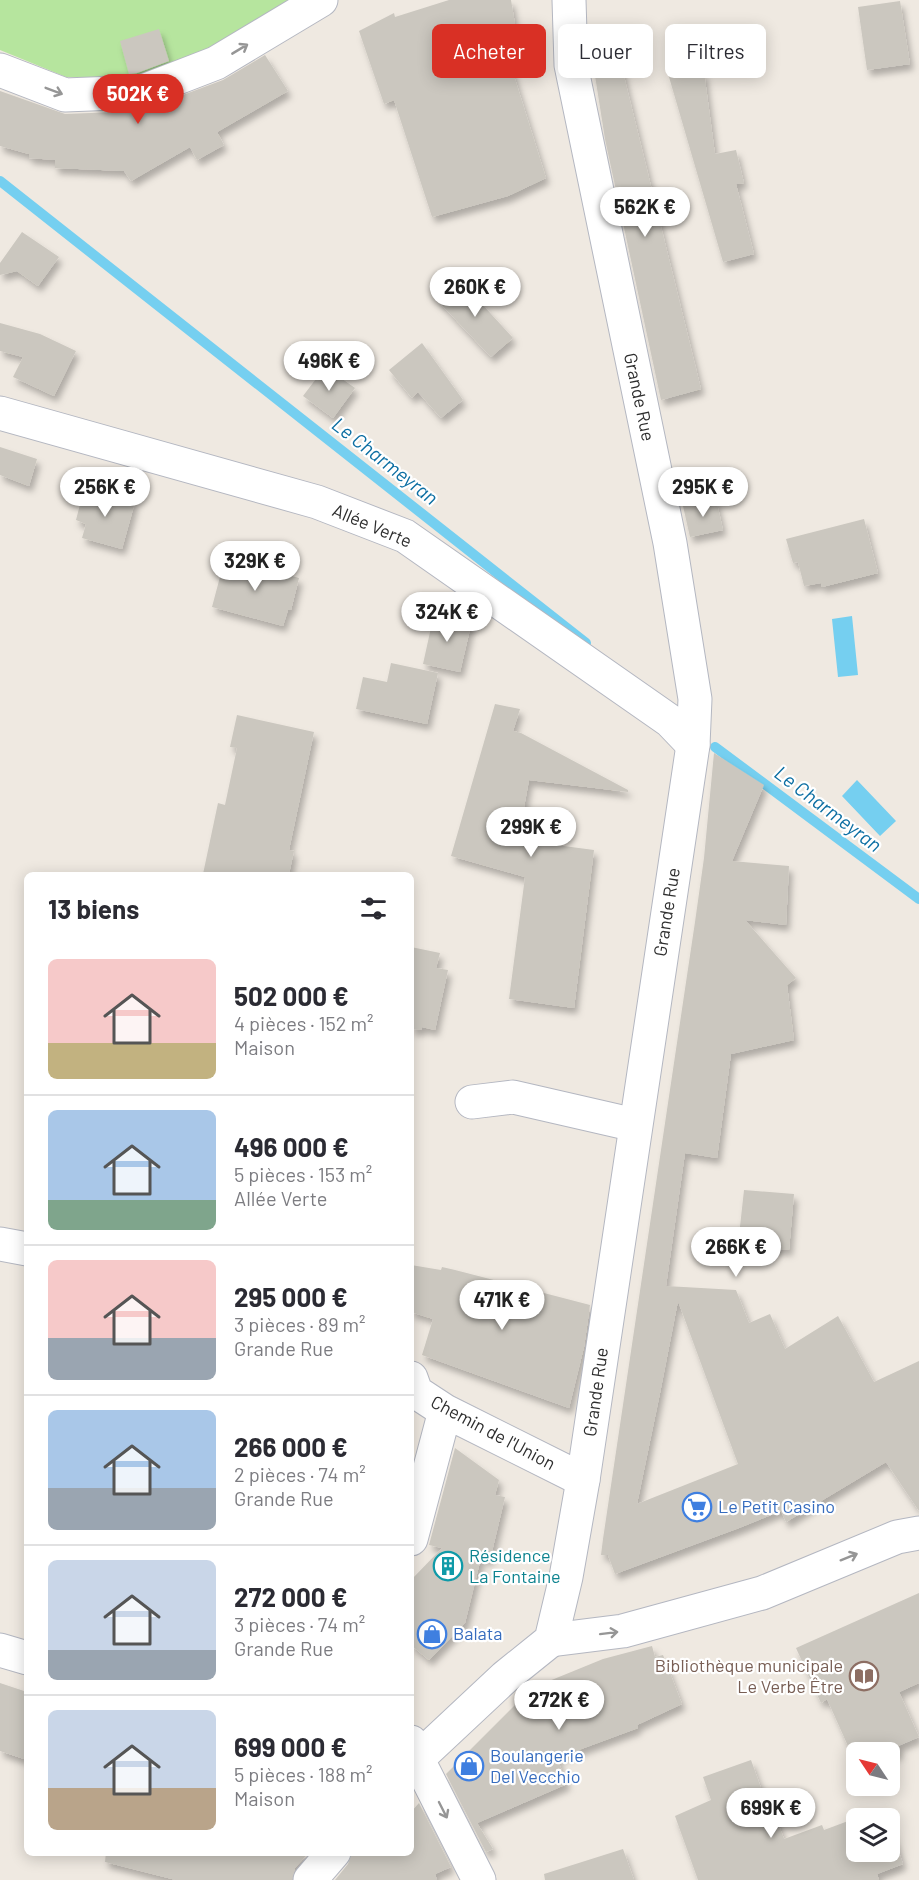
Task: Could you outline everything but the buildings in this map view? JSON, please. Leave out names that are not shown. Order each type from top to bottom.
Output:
[{"type":"street","points":[[0,70],[65,95],[141,92],[216,63],[321,0]]},
{"type":"street","name":"Grande Rue","points":[[551,1640],[566,1577],[583,1480],[693,745],[696,699],[670,543],[571,65],[569,0]]},
{"type":"street","name":"Allée Verte","points":[[0,413],[317,502],[405,536],[670,721],[693,745]]},
{"type":"street","points":[[472,1102],[513,1097],[635,1125]]},
{"type":"street","points":[[0,1244],[24,1249]]},
{"type":"street","name":"Chemin de l'Union","points":[[414,1386],[416,1392],[445,1411],[583,1480]]},
{"type":"street","points":[[414,1528],[445,1411]]},
{"type":"street","points":[[414,1754],[551,1640],[623,1631],[762,1593],[897,1538],[919,1533]]},
{"type":"street","points":[[0,1650],[24,1657]]},
{"type":"street","points":[[414,1757],[479,1880]]},
{"type":"street","points":[[310,1880],[331,1856]]},
{"type":"green space","points":[[0,0],[297,0],[219,44],[132,79],[66,77],[0,50]]},
{"type":"water","points":[[852,616],[858,675],[838,677],[832,619]]},
{"type":"water","points":[[857,780],[896,821],[880,836],[842,796]]},
{"type":"waterway","name":"Le Charmeyran","points":[[0,181],[586,643]]},
{"type":"waterway","name":"Le Charmeyran","points":[[715,747],[919,899]]},
{"type":"place","name":"Le Petit Casino","points":[[697,1507]]},
{"type":"place","name":"Résidence La Fontaine","points":[[448,1566]]},
{"type":"place","name":"Balata","points":[[432,1634]]},
{"type":"place","name":"Bibliothèque municipale Le Verbe Être","points":[[864,1676]]},
{"type":"place","name":"Boulangerie Del Vecchio","points":[[469,1766]]}]
